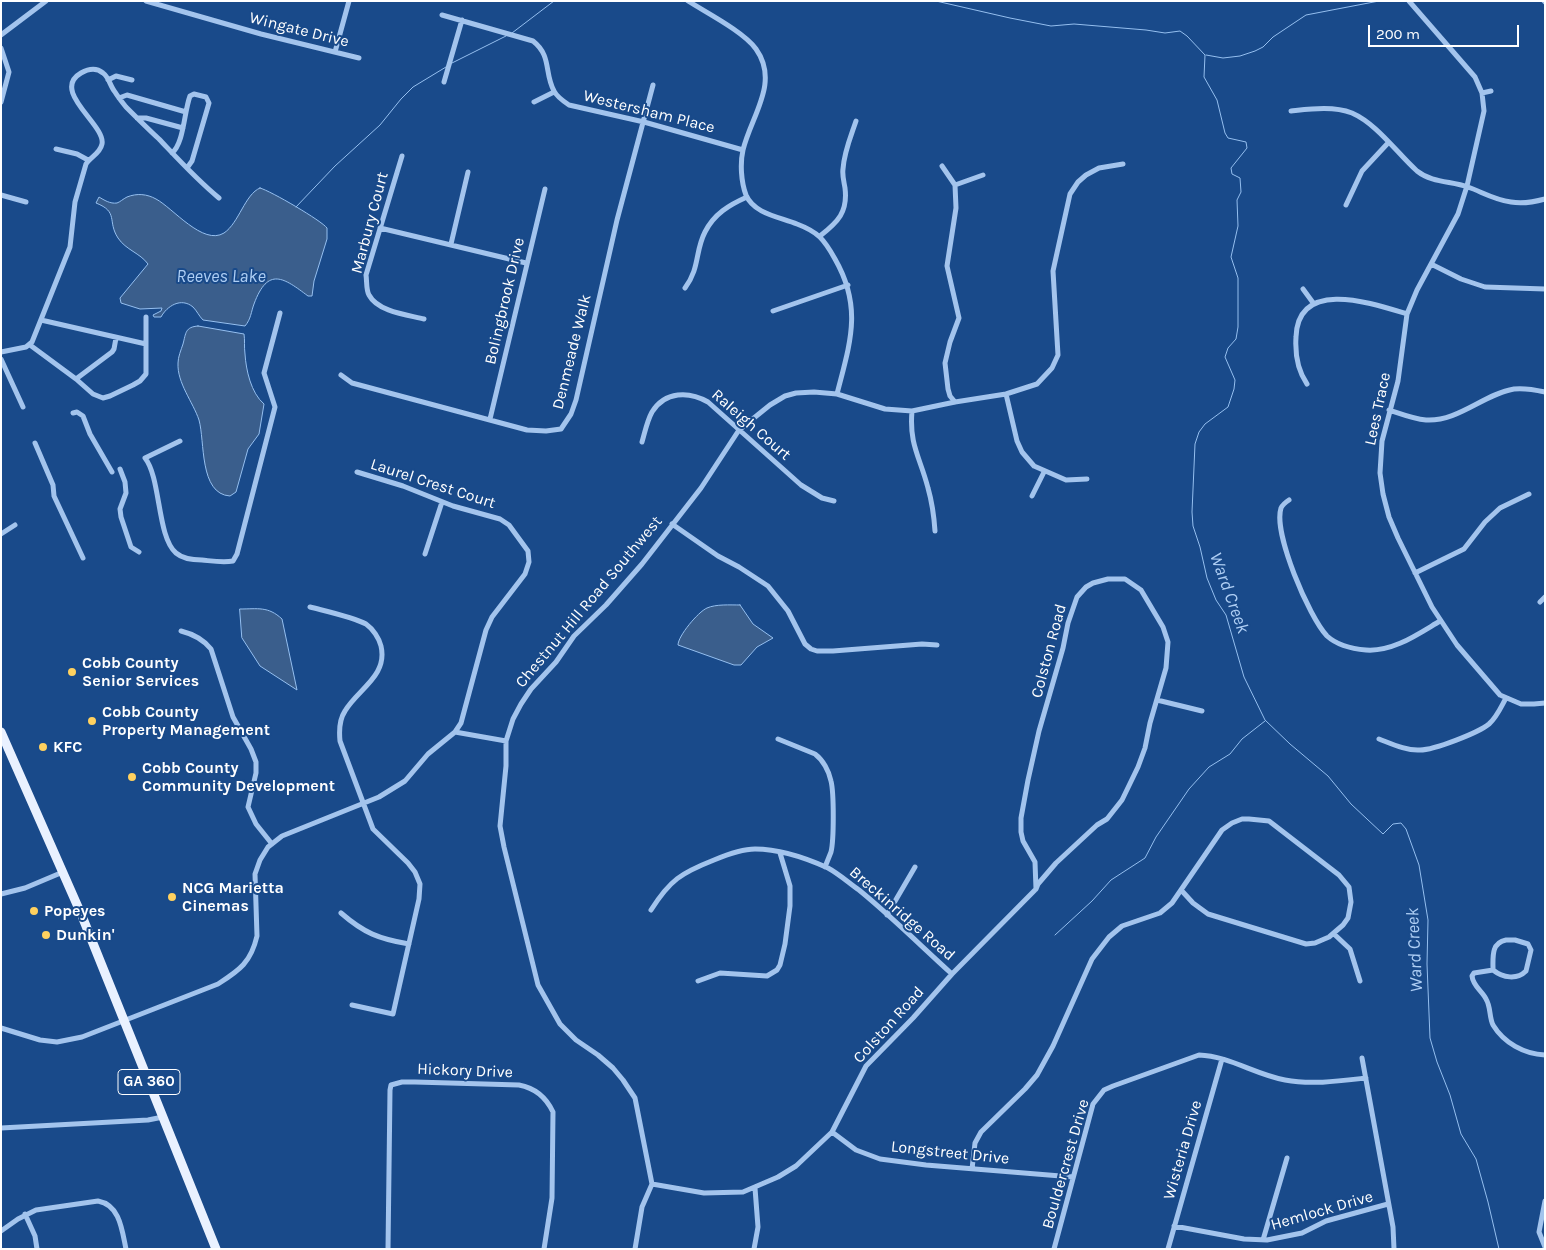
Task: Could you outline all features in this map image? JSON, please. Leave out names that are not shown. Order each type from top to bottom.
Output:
[{"type":"main road","name":"GA 360","points":[[1,732],[62,872],[164,1117],[216,1249]]},
{"type":"street","points":[[1,35],[46,1]]},
{"type":"street","name":"Wingate Drive","points":[[146,1],[261,34],[358,58]]},
{"type":"street","points":[[335,52],[348,1]]},
{"type":"street","points":[[688,1],[744,37],[756,49],[764,64],[767,79],[761,103],[743,150],[742,174],[747,197],[766,213],[796,223],[814,231],[820,236],[839,266],[848,285],[852,308],[852,331],[837,394]]},
{"type":"street","name":"Lees Trace","points":[[1409,1],[1470,70],[1482,93],[1484,111],[1467,186],[1454,223],[1413,298],[1407,314],[1398,381],[1383,431],[1380,452],[1385,505],[1393,528],[1415,573],[1440,621],[1457,645],[1490,685],[1506,698],[1527,705],[1545,703]]},
{"type":"street","points":[[442,15],[533,41],[541,47],[554,92],[534,102]]},
{"type":"street","points":[[444,82],[462,20]]},
{"type":"street","points":[[1,48],[9,72],[1,102]]},
{"type":"street","points":[[1,352],[30,345],[72,242],[75,202],[88,160],[100,150],[102,144],[99,131],[77,102],[73,82],[76,76],[90,69],[102,72],[119,98],[137,118],[219,198]]},
{"type":"street","points":[[108,80],[116,76],[132,80]]},
{"type":"street","name":"Denmeade Walk","points":[[341,375],[352,383],[527,430],[546,431],[561,429],[571,414],[576,400],[617,220],[654,85]]},
{"type":"street","points":[[1482,93],[1491,90]]},
{"type":"street","name":"Westersham Place","points":[[554,92],[569,105],[644,122],[743,150]]},
{"type":"street","points":[[172,153],[176,149],[192,94],[208,98],[209,103],[194,154],[187,168]]},
{"type":"street","points":[[119,98],[127,95],[186,112]]},
{"type":"street","points":[[1291,111],[1325,109],[1350,113],[1373,127],[1419,172],[1431,179],[1467,186],[1502,201],[1523,203],[1545,199]]},
{"type":"street","points":[[137,118],[146,118],[183,128]]},
{"type":"street","points":[[820,236],[836,224],[842,214],[845,197],[842,170],[848,142],[856,120]]},
{"type":"street","points":[[1346,205],[1362,171],[1388,143]]},
{"type":"street","points":[[56,149],[77,154],[88,160]]},
{"type":"street","name":"Marbury Court","points":[[402,156],[366,275],[369,295],[379,305],[392,311],[424,319]]},
{"type":"street","name":"Chestnut Hill Road Southwest","points":[[652,1184],[638,1108],[632,1092],[613,1068],[576,1040],[560,1024],[538,985],[500,826],[506,766],[506,741],[513,719],[531,689],[556,662],[574,636],[623,587],[701,488],[739,430],[763,410],[785,396],[814,392],[837,394],[885,409],[912,411],[1006,394],[1036,384],[1048,373],[1058,355],[1053,271],[1070,194],[1086,174],[1099,168],[1123,164]]},
{"type":"street","points":[[942,166],[955,185],[955,216],[947,266],[959,318],[945,363],[948,390],[955,402]]},
{"type":"street","points":[[451,244],[468,172]]},
{"type":"street","points":[[955,185],[983,175]]},
{"type":"street","name":"Bolingbrook Drive","points":[[490,419],[545,189]]},
{"type":"street","points":[[1,195],[26,202]]},
{"type":"street","points":[[685,288],[693,277],[704,233],[714,219],[727,207],[747,197]]},
{"type":"street","points":[[380,228],[526,263]]},
{"type":"street","points":[[1431,264],[1461,279],[1485,286],[1545,289]]},
{"type":"street","points":[[773,311],[848,285]]},
{"type":"street","points":[[1304,289],[1314,304]]},
{"type":"street","points":[[1307,384],[1300,369],[1296,332],[1305,312],[1314,304],[1335,299],[1350,299],[1407,314]]},
{"type":"street","points":[[180,441],[145,458],[150,467],[168,538],[175,552],[195,560],[233,561],[238,554],[273,415],[273,400],[264,373],[280,313]]},
{"type":"street","points":[[30,345],[93,394],[103,398],[133,385],[146,374],[146,317]]},
{"type":"street","points":[[41,320],[146,344]]},
{"type":"street","points":[[76,379],[112,352],[116,338]]},
{"type":"street","points":[[1,359],[23,407]]},
{"type":"street","points":[[1389,410],[1426,420],[1438,419],[1468,409],[1498,394],[1515,389],[1545,392]]},
{"type":"street","name":"Raleigh Court","points":[[642,442],[651,413],[659,402],[683,394],[697,395],[708,402],[801,485],[822,498],[834,501]]},
{"type":"street","points":[[1006,394],[1020,448],[1034,466],[1066,480],[1087,479]]},
{"type":"street","points":[[912,411],[910,428],[913,445],[933,505],[935,530]]},
{"type":"street","points":[[73,413],[77,412],[83,416],[97,447],[112,472]]},
{"type":"street","points":[[35,443],[52,485],[54,496],[83,558]]},
{"type":"street","points":[[120,469],[125,482],[126,493],[120,509],[121,517],[131,547],[138,552]]},
{"type":"street","name":"Laurel Crest Court","points":[[357,472],[402,486],[442,502],[500,519],[509,525],[528,551],[529,562],[525,574],[492,617],[486,630],[461,723],[455,732]]},
{"type":"street","points":[[1032,496],[1044,472]]},
{"type":"street","points":[[1415,573],[1464,549],[1485,522],[1500,508],[1529,494]]},
{"type":"street","points":[[1289,500],[1284,504],[1281,511],[1285,550],[1313,615],[1328,636],[1335,642],[1367,650],[1378,649],[1408,641],[1440,621]]},
{"type":"street","points":[[425,554],[442,502]]},
{"type":"street","points":[[672,524],[718,556],[740,567],[768,586],[788,611],[805,644],[811,648],[827,651],[922,644],[937,645]]},
{"type":"street","points":[[1,534],[15,525]]},
{"type":"street","name":"Colston Road","points":[[652,1184],[704,1193],[743,1192],[778,1177],[796,1166],[832,1132],[866,1066],[913,1018],[952,974],[1036,889],[1056,863],[1108,818],[1122,800],[1145,748],[1166,668],[1168,642],[1153,608],[1140,590],[1125,579],[1108,578],[1086,587],[1077,597],[1068,623],[1026,789],[1021,818],[1023,841],[1035,862],[1036,889]]},
{"type":"street","points":[[1540,602],[1545,597]]},
{"type":"street","points":[[310,606],[364,623],[372,630],[380,643],[382,663],[376,675],[345,710],[339,730],[340,741],[362,804],[373,829],[408,863],[415,872],[420,884],[419,899],[393,1014],[352,1005]]},
{"type":"street","points":[[181,631],[204,641],[211,649],[233,717],[256,762],[256,773],[248,807],[256,824],[272,844]]},
{"type":"street","points":[[1379,739],[1419,751],[1433,748],[1488,724],[1497,715],[1506,698]]},
{"type":"street","points":[[1157,700],[1202,711]]},
{"type":"street","points":[[1,1028],[40,1040],[57,1042],[90,1035],[218,984],[238,971],[249,960],[255,946],[257,936],[255,874],[260,860],[272,844],[282,836],[379,798],[405,781],[428,754],[455,732],[506,741]]},
{"type":"street","points":[[778,739],[815,754],[820,758],[828,771],[831,782],[832,827],[831,851],[825,867]]},
{"type":"street","points":[[972,1169],[975,1143],[981,1132],[1037,1075],[1053,1046],[1085,972],[1103,944],[1122,926],[1160,913],[1172,903],[1222,830],[1242,819],[1249,818],[1269,821],[1339,874],[1349,887],[1351,902],[1348,918],[1334,934],[1315,943],[1306,944],[1208,914],[1193,903],[1182,891]]},
{"type":"street","name":"Breckinridge Road","points":[[650,910],[671,882],[693,869],[742,851],[754,849],[780,853],[825,867],[842,877],[887,914],[952,974]]},
{"type":"street","points":[[698,981],[720,973],[767,976],[774,974],[777,970],[785,944],[790,906],[790,886],[780,853]]},
{"type":"street","points":[[887,914],[915,867]]},
{"type":"street","points":[[1,894],[25,888],[62,872]]},
{"type":"street","points":[[340,913],[357,927],[373,935],[386,940],[409,944]]},
{"type":"street","points":[[1334,934],[1350,949],[1360,981]]},
{"type":"street","points":[[1493,970],[1493,953],[1499,943],[1506,940],[1515,940],[1528,944],[1531,950],[1524,974],[1513,977],[1501,975],[1493,970],[1474,973],[1472,976],[1474,984],[1487,1000],[1493,1024],[1506,1040],[1514,1046],[1534,1054],[1545,1054]]},
{"type":"street","name":"Bouldercrest Drive","points":[[1054,1249],[1093,1104],[1104,1090],[1192,1057],[1211,1056],[1285,1080],[1337,1081],[1366,1078]]},
{"type":"street","points":[[1362,1058],[1393,1227],[1394,1249]]},
{"type":"street","name":"Wisteria Drive","points":[[1168,1249],[1222,1059]]},
{"type":"street","name":"Hickory Drive","points":[[388,1249],[390,1090],[392,1085],[395,1083],[416,1082],[489,1082],[531,1087],[550,1106],[553,1112],[552,1198],[544,1249]]},
{"type":"street","points":[[1,1128],[148,1120],[164,1117]]},
{"type":"street","name":"Longstreet Drive","points":[[832,1132],[856,1150],[880,1159],[1073,1177]]},
{"type":"street","points":[[1264,1240],[1287,1158]]},
{"type":"street","points":[[634,1249],[642,1207],[652,1184]]},
{"type":"street","points":[[754,1249],[758,1227],[755,1188]]},
{"type":"street","points":[[1,1230],[25,1214],[42,1208],[93,1200],[101,1201],[115,1211],[126,1249]]},
{"type":"street","points":[[1545,1201],[1538,1232],[1545,1247]]},
{"type":"street","name":"Hemlock Drive","points":[[1174,1226],[1244,1239],[1264,1240],[1302,1233],[1326,1221],[1388,1204]]},
{"type":"street","points":[[25,1214],[35,1236],[36,1249]]},
{"type":"water","name":"Reeves Lake","points":[[260,188],[296,207],[327,228],[327,239],[314,281],[312,296],[308,296],[284,281],[271,280],[259,292],[250,318],[245,326],[203,320],[193,307],[184,303],[171,306],[161,317],[154,317],[153,315],[161,311],[162,308],[140,309],[121,303],[120,298],[148,264],[118,238],[108,210],[96,203],[99,197],[107,202],[118,203],[134,195],[149,196],[156,199],[198,230],[216,236],[224,233],[234,223],[250,196]]},
{"type":"water","points":[[198,326],[244,334],[250,381],[259,399],[264,404],[259,434],[248,449],[236,492],[230,496],[220,493],[208,477],[199,420],[178,370],[178,358],[188,329]]},
{"type":"water","points":[[740,605],[753,624],[773,638],[757,647],[741,665],[734,665],[678,645],[685,630],[703,610],[715,606]]},
{"type":"water","points":[[240,609],[267,610],[282,619],[297,690],[260,666],[242,638]]},
{"type":"waterway","points":[[512,33],[554,1]]},
{"type":"waterway","name":"Ward Creek","points":[[936,1],[1051,26],[1074,24],[1165,33],[1180,31],[1205,55],[1204,77],[1217,100],[1225,133],[1228,138],[1246,142],[1247,148],[1231,168],[1232,174],[1240,178],[1241,192],[1237,200],[1238,226],[1231,257],[1238,278],[1238,327],[1236,339],[1228,348],[1225,357],[1235,380],[1234,389],[1228,407],[1205,424],[1199,432],[1195,444],[1193,526],[1207,578],[1216,600],[1226,615],[1244,677],[1265,720],[1328,776],[1351,804],[1383,834],[1393,824],[1401,823],[1406,829],[1419,865],[1428,920],[1427,964],[1430,1038],[1450,1095],[1461,1134],[1476,1159],[1499,1249]]},
{"type":"waterway","points":[[1206,55],[1223,58],[1240,56],[1263,47],[1273,37],[1306,15],[1379,1]]},
{"type":"waterway","points":[[452,63],[506,36]]},
{"type":"waterway","points":[[296,207],[335,166],[380,125],[413,87],[446,67]]},
{"type":"waterway","points":[[1055,935],[1092,901],[1111,880],[1145,858],[1156,837],[1189,789],[1209,767],[1230,754],[1242,739],[1265,721]]},
{"type":"place","name":"Cobb County Senior Services","points":[[72,672]]},
{"type":"place","name":"Cobb County Property Management","points":[[92,721]]},
{"type":"place","name":"KFC","points":[[43,747]]},
{"type":"place","name":"Cobb County Community Development","points":[[132,777]]},
{"type":"place","name":"NCG Marietta Cinemas","points":[[172,897]]},
{"type":"place","name":"Popeyes","points":[[34,911]]},
{"type":"place","name":"Dunkin'","points":[[46,935]]}]
